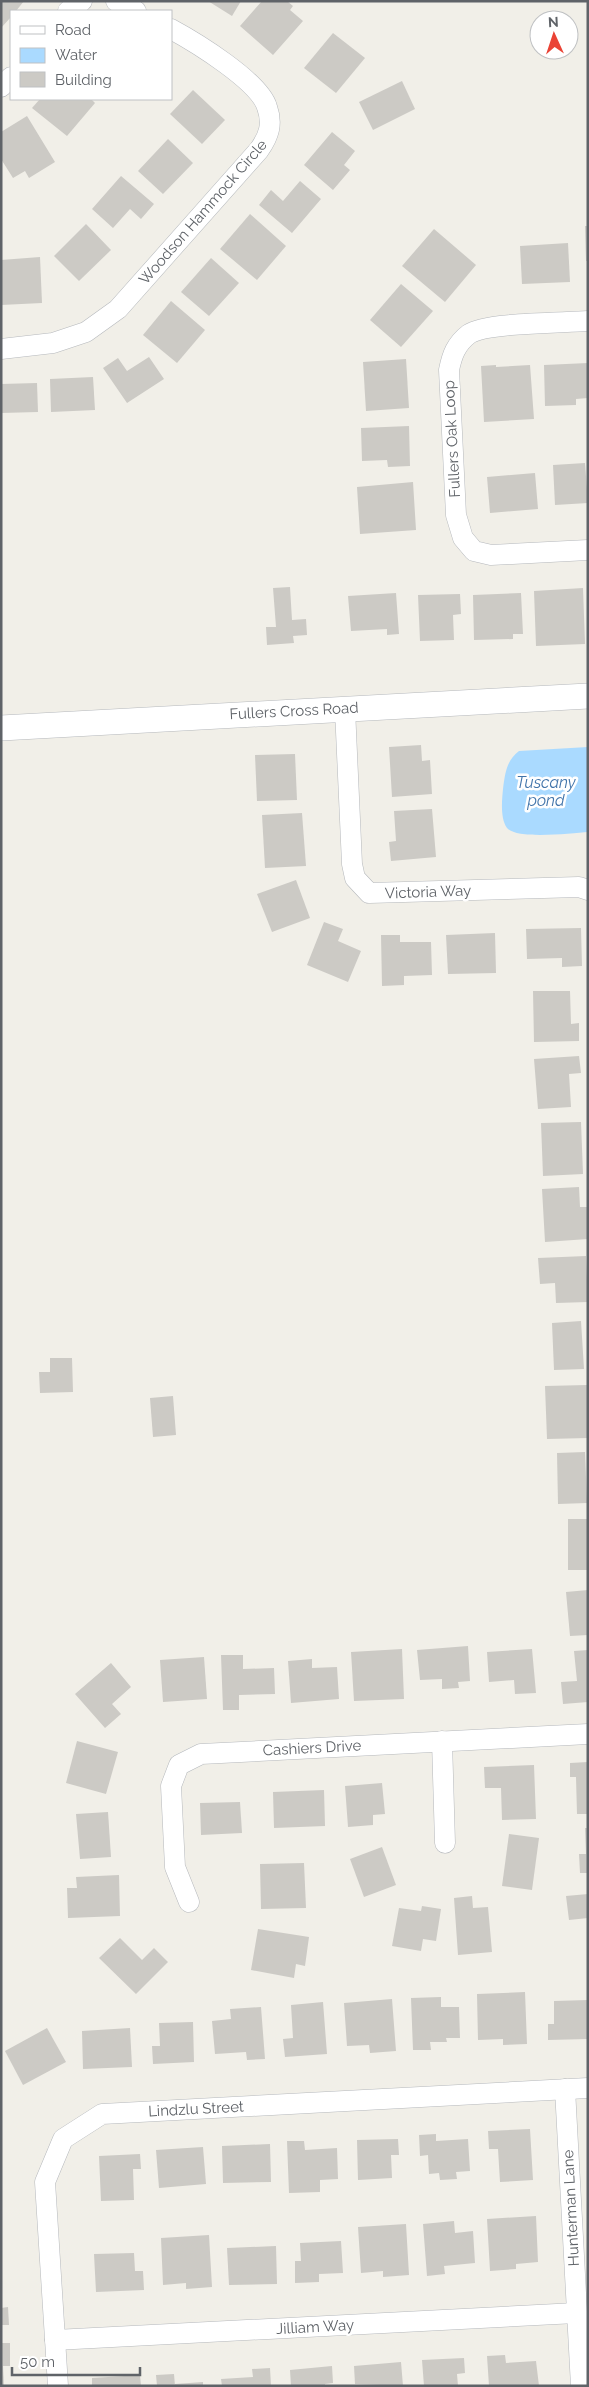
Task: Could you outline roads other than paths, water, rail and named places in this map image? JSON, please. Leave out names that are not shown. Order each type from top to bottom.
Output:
[{"type":"street","points":[[69,10],[82,1]]},
{"type":"street","points":[[116,1],[134,10]]},
{"type":"street","name":"Woodson Hammock Circle","points":[[1,349],[54,343],[86,332],[118,309],[259,150],[269,136],[270,122],[267,105],[253,86],[199,44],[172,30]]},
{"type":"street","points":[[1,87],[10,78]]},
{"type":"street","name":"Fullers Oak Loop","points":[[588,321],[496,326],[470,333],[454,350],[448,370],[456,515],[463,538],[474,551],[491,555],[588,550]]},
{"type":"street","name":"Fullers Cross Road","points":[[1,728],[588,696]]},
{"type":"street","name":"Victoria Way","points":[[345,709],[352,864],[355,878],[369,893],[579,887],[588,890]]},
{"type":"street","name":"Cashiers Drive","points":[[189,1902],[175,1867],[171,1786],[179,1765],[201,1754],[588,1734]]},
{"type":"street","points":[[442,1741],[446,1843]]},
{"type":"street","name":"Lindzlu Street","points":[[58,2386],[45,2182],[63,2138],[102,2114],[588,2088]]},
{"type":"street","name":"Hunterman Lane","points":[[565,2089],[581,2386]]},
{"type":"street","name":"Jilliam Way","points":[[55,2340],[576,2313]]},
{"type":"water","name":"Tuscany pond","points":[[588,747],[588,832],[533,835],[513,832],[507,828],[502,814],[503,789],[507,768],[511,759],[519,751]]}]
